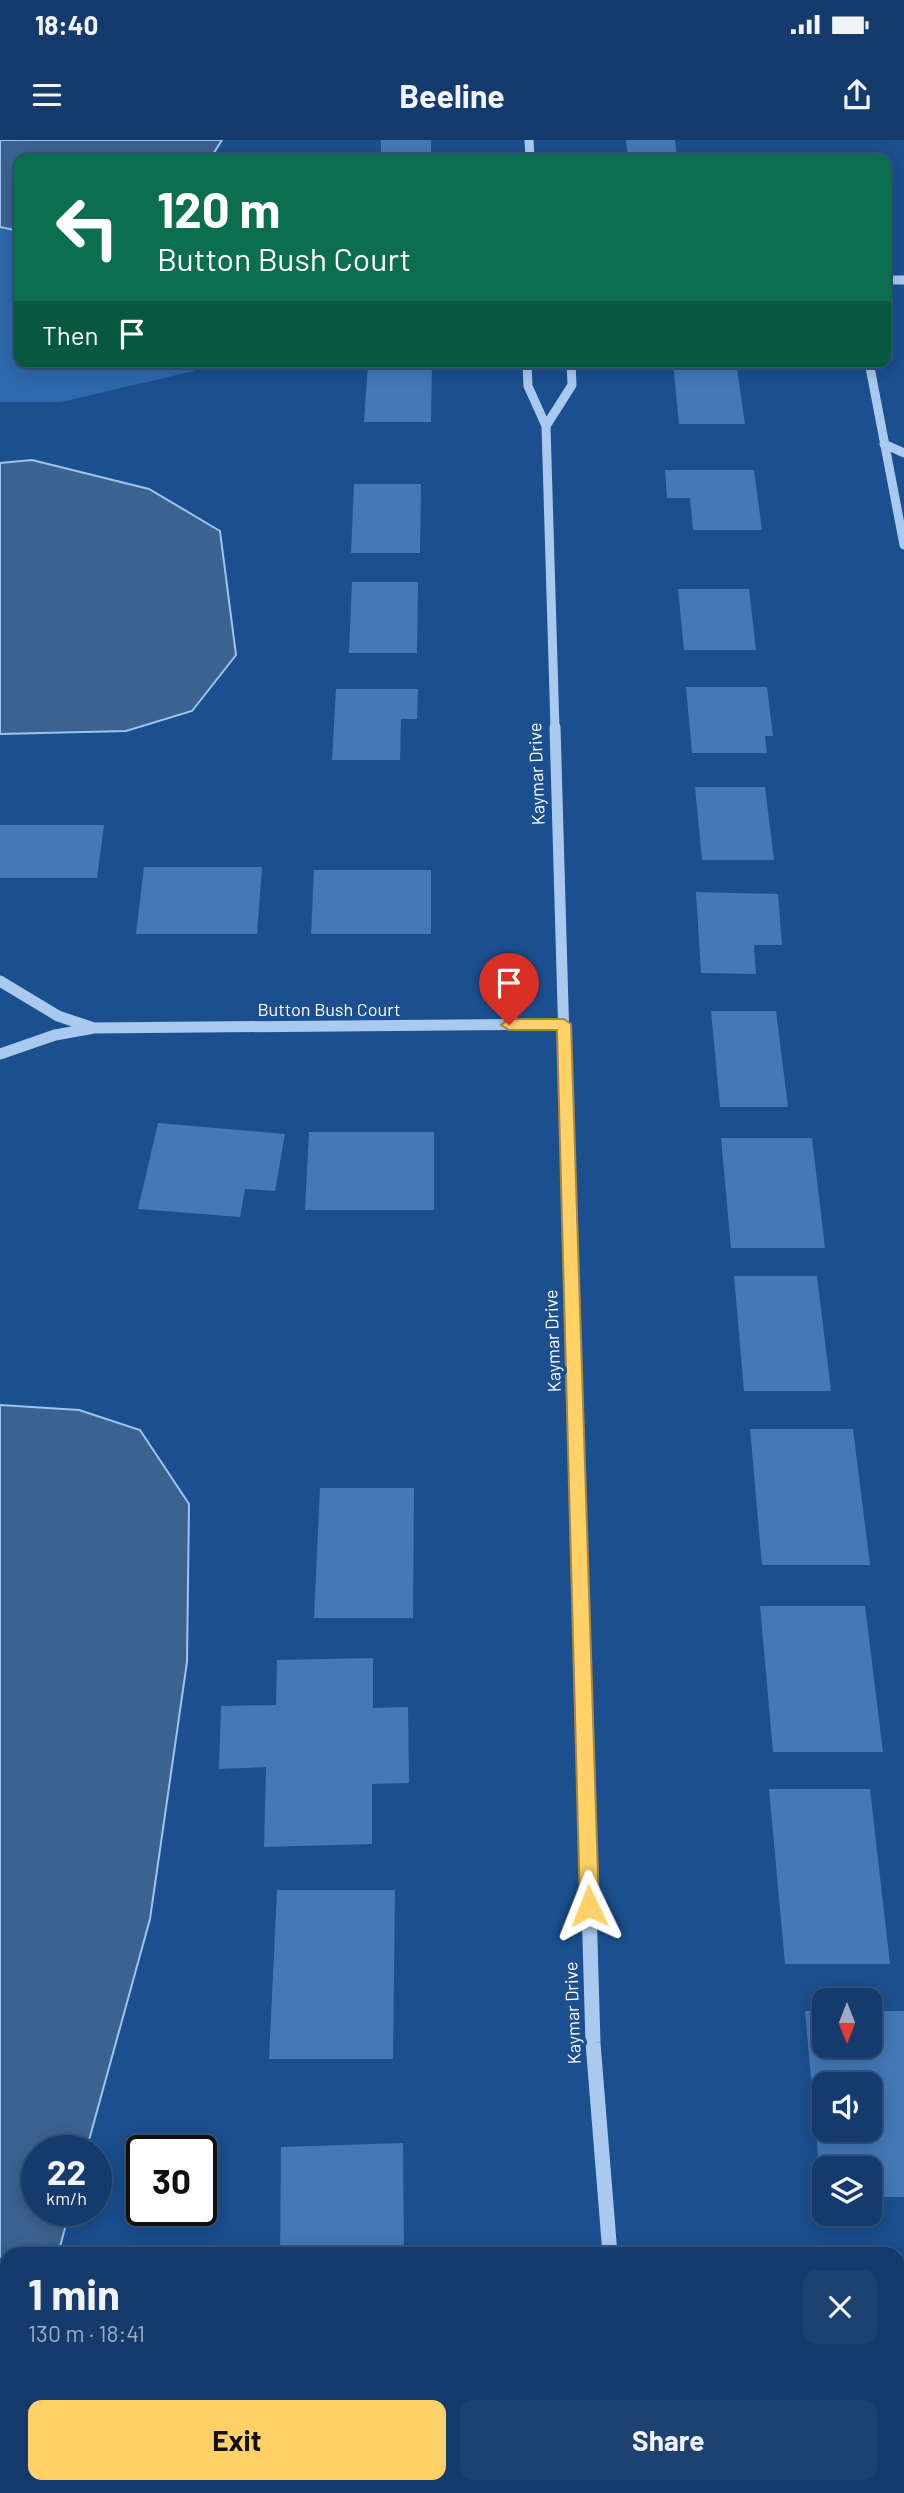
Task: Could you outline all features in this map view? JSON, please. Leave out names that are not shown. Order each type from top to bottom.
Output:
[{"type":"street","name":"Kaymar Drive","points":[[527,368],[528,386],[547,426],[593,2029],[609,2247]]},
{"type":"street","points":[[547,426],[572,385],[571,368]]},
{"type":"street","points":[[870,368],[904,545]]},
{"type":"street","points":[[884,444],[904,453]]},
{"type":"street","name":"Button Bush Court","points":[[0,981],[58,1016],[94,1028]]},
{"type":"street","name":"Button Bush Court","points":[[0,1054],[55,1035],[94,1028],[564,1024]]},
{"type":"shaded area","points":[[0,140],[222,140],[213,154],[14,154],[14,230],[0,227]]},
{"type":"shaded area","points":[[0,227],[14,230],[14,368],[198,368],[61,402],[0,402]]},
{"type":"shaded area","points":[[32,460],[149,489],[220,531],[236,655],[192,711],[126,731],[0,734],[0,463]]},
{"type":"shaded area","points":[[0,1405],[79,1410],[140,1430],[189,1504],[187,1662],[150,1919],[90,2135],[21,2135],[21,2226],[66,2226],[60,2247],[0,2247]]},
{"type":"building","points":[[381,140],[431,140],[431,154],[358,154],[381,152]]},
{"type":"building","points":[[626,140],[675,140],[676,154],[627,154]]},
{"type":"building","points":[[368,368],[432,368],[431,422],[364,422]]},
{"type":"building","points":[[674,368],[737,368],[745,424],[679,424]]},
{"type":"building","points":[[665,470],[754,470],[762,530],[693,530],[690,498],[667,498]]},
{"type":"building","points":[[354,484],[421,484],[420,553],[351,553]]},
{"type":"building","points":[[352,582],[418,582],[417,653],[349,653]]},
{"type":"building","points":[[678,589],[749,589],[756,650],[684,650]]},
{"type":"building","points":[[686,687],[767,687],[773,736],[765,736],[767,753],[692,753]]},
{"type":"building","points":[[336,689],[418,689],[417,719],[401,719],[400,760],[332,760]]},
{"type":"building","points":[[695,787],[765,787],[774,860],[702,860]]},
{"type":"building","points":[[0,825],[104,825],[97,878],[0,878]]},
{"type":"building","points":[[144,867],[262,867],[257,934],[136,934]]},
{"type":"building","points":[[314,870],[431,870],[431,934],[311,934]]},
{"type":"building","points":[[696,892],[778,894],[782,945],[754,945],[756,974],[701,973]]},
{"type":"building","points":[[711,1011],[776,1011],[788,1107],[720,1107]]},
{"type":"building","points":[[158,1123],[285,1134],[275,1191],[245,1189],[240,1217],[138,1209]]},
{"type":"building","points":[[309,1132],[434,1132],[434,1210],[305,1210]]},
{"type":"building","points":[[721,1138],[812,1138],[825,1248],[731,1248]]},
{"type":"building","points":[[734,1276],[817,1276],[831,1391],[744,1391]]},
{"type":"building","points":[[750,1429],[853,1429],[870,1565],[762,1565]]},
{"type":"building","points":[[320,1488],[414,1488],[413,1618],[314,1618]]},
{"type":"building","points":[[760,1606],[865,1606],[883,1752],[773,1752]]},
{"type":"building","points":[[373,1658],[373,1708],[408,1707],[409,1783],[372,1784],[372,1844],[264,1847],[266,1767],[219,1769],[221,1706],[276,1705],[277,1660]]},
{"type":"building","points":[[769,1789],[870,1789],[890,1964],[785,1964]]},
{"type":"building","points":[[277,1890],[395,1890],[393,2059],[269,2059]]},
{"type":"building","points":[[805,2011],[812,2011],[812,2058],[882,2058],[882,2011],[904,2011],[904,2197],[882,2197],[882,2156],[818,2156],[817,2142],[882,2142],[882,2072],[812,2072],[812,2089]]},
{"type":"building","points":[[403,2143],[404,2247],[280,2247],[281,2147]]},
{"type":"route","points":[[509,1025],[564,1024],[589,1906]]}]
